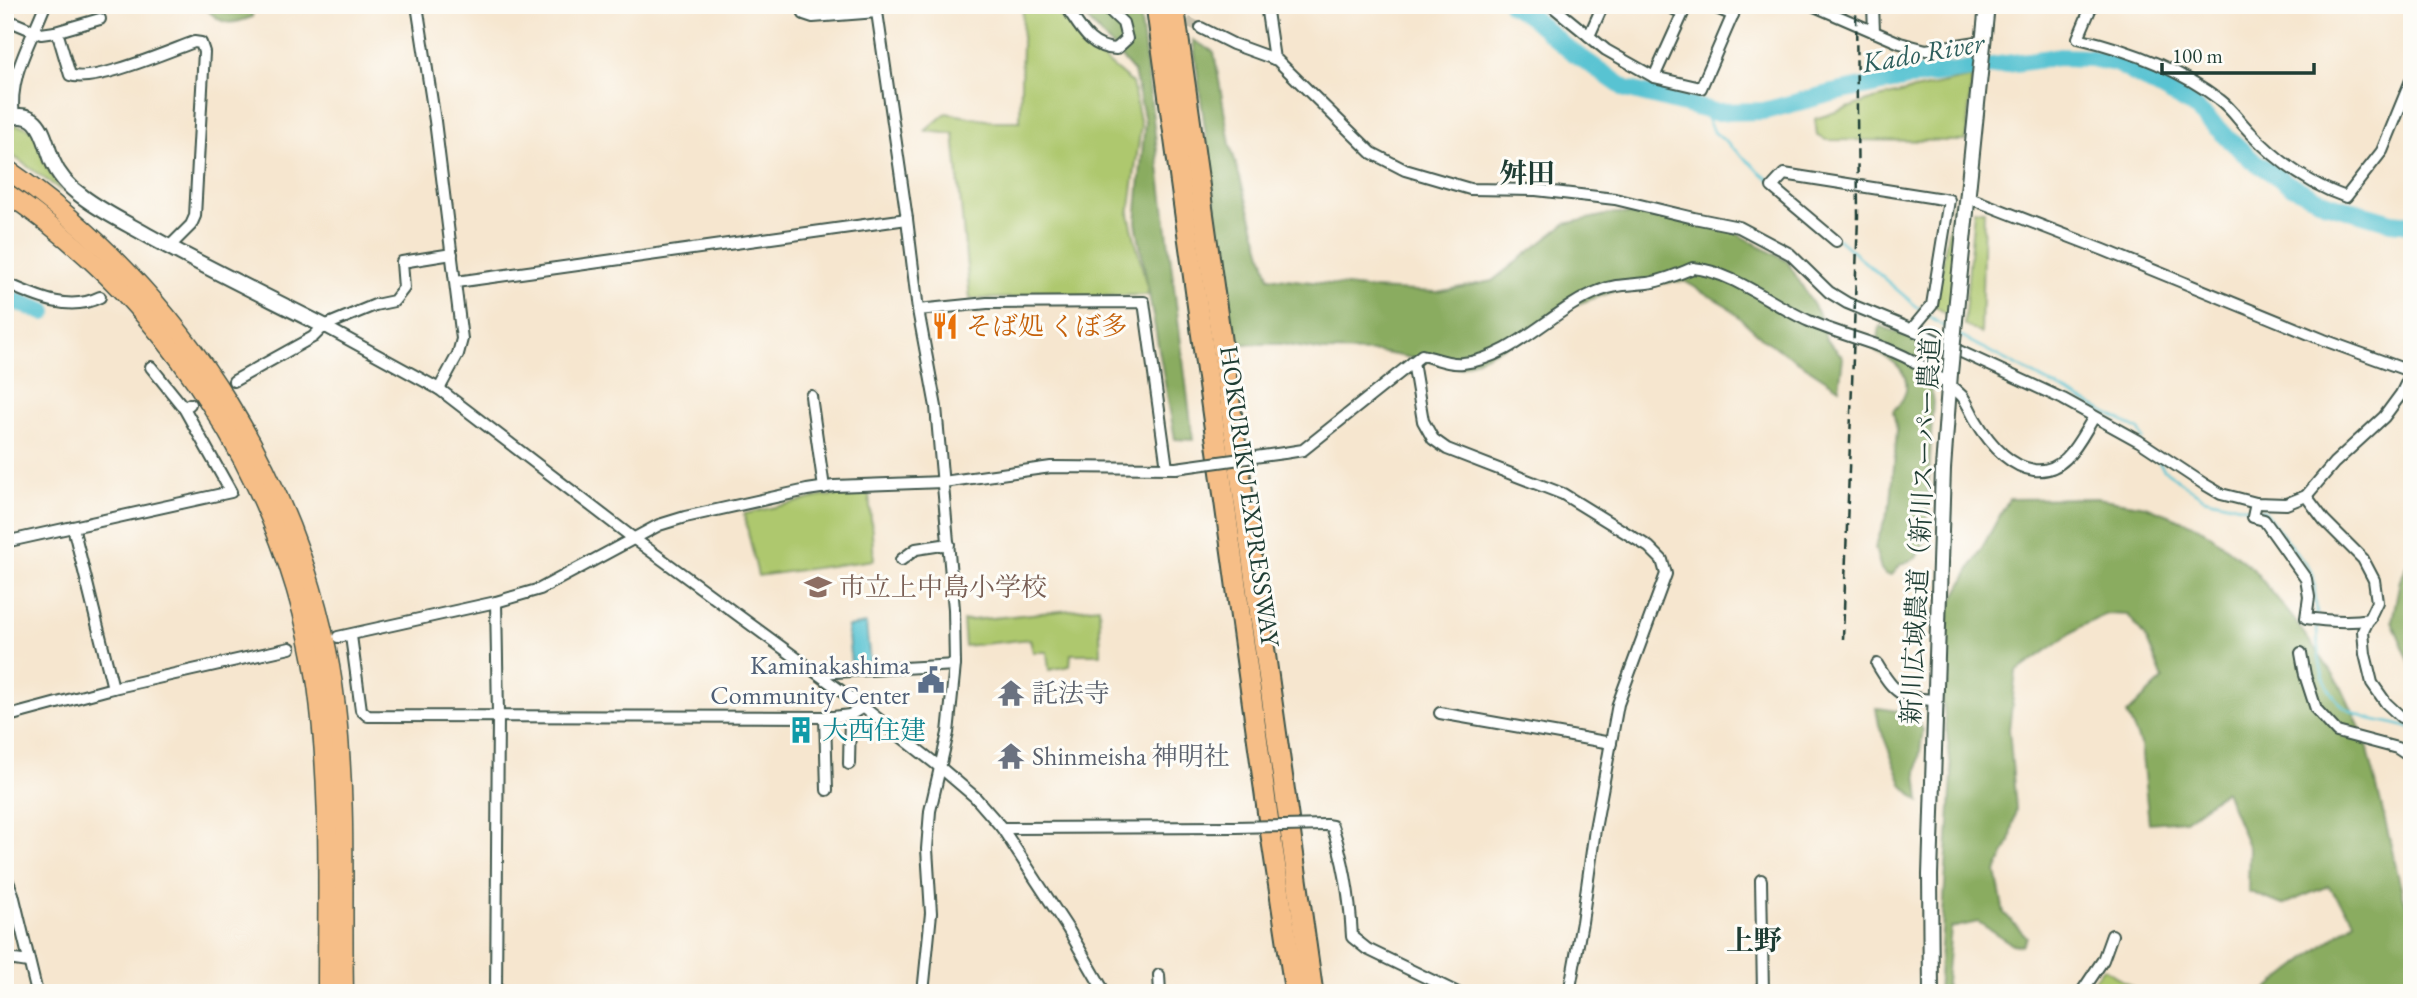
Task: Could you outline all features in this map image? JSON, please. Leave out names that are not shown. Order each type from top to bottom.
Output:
[{"type":"highway","name":"HOKURIKU EXPRESSWAY","points":[[1156,5],[1295,993]]},
{"type":"highway","name":"HOKURIKU EXPRESSWAY","points":[[1174,5],[1313,993]]},
{"type":"highway","points":[[5,169],[59,209],[111,256],[167,318],[227,400],[272,483],[317,610],[336,706],[345,826],[344,993]]},
{"type":"highway","points":[[5,192],[51,225],[98,268],[151,323],[191,375],[222,422],[254,481],[293,583],[309,648],[323,736],[328,836],[327,993]]},
{"type":"street","points":[[45,5],[13,85],[10,118],[27,117],[36,122],[42,130],[53,163],[71,188],[92,204],[169,247],[439,388],[634,538],[863,707],[975,797],[1002,828],[1068,929],[1105,993]]},
{"type":"street","points":[[417,5],[462,339],[458,354],[439,388]]},
{"type":"street","points":[[803,5],[804,14],[813,17],[876,9],[918,310],[936,407],[954,609],[955,665],[948,733],[930,811],[927,849],[931,914],[923,993]]},
{"type":"street","points":[[1065,5],[1086,35],[1100,48],[1116,49],[1127,38],[1123,23],[1104,5]]},
{"type":"street","points":[[1266,5],[1274,59]]},
{"type":"street","points":[[1589,36],[1603,5]]},
{"type":"street","points":[[1654,77],[1683,13],[1665,5]]},
{"type":"street","points":[[1553,6],[1606,50],[1654,77],[1701,88],[1735,10],[1709,5]]},
{"type":"street","points":[[1812,5],[1900,43],[1926,50],[1983,45]]},
{"type":"street","points":[[1873,5],[1874,32]]},
{"type":"street","name":"新川広域農道（新川スーパー農道）","points":[[1931,993],[1930,875],[1943,469],[1949,379],[1987,5]]},
{"type":"street","points":[[2092,5],[2078,38],[2114,47],[2183,75],[2222,101],[2281,161],[2324,190],[2346,197],[2382,151],[2412,78]]},
{"type":"street","points":[[5,19],[41,34],[100,19]]},
{"type":"street","points":[[1201,28],[1233,44],[1274,59],[1373,153],[1405,170],[1470,189],[1536,190],[1615,199],[1738,226],[1790,254],[1829,292],[1847,303],[2063,399],[2139,441],[2221,494],[2255,503],[2286,504],[2306,496],[2334,463],[2384,417],[2401,394],[2412,372],[2324,340],[1967,197]]},
{"type":"street","points":[[55,32],[60,37],[70,75],[78,78],[120,69],[194,42],[201,43],[204,52],[195,216],[191,225],[169,247]]},
{"type":"street","points":[[1836,241],[1776,183],[1784,174],[1949,200],[1929,308],[1912,330]]},
{"type":"street","points":[[456,282],[907,219]]},
{"type":"street","points":[[234,381],[313,337],[324,326],[375,305],[394,301],[404,288],[402,262],[452,254]]},
{"type":"street","points":[[338,637],[496,602],[540,589],[659,525],[685,517],[824,488],[943,482],[1051,467],[1171,468],[1303,450],[1422,355],[1461,364],[1480,360],[1521,340],[1598,291],[1615,285],[1648,283],[1693,268],[1729,280],[1809,321],[1896,354],[1949,379],[1999,451],[2012,462],[2032,470],[2053,468],[2065,460],[2094,417]]},
{"type":"street","points":[[5,283],[49,302],[90,302],[100,297]]},
{"type":"street","points":[[918,310],[987,303],[1144,302],[1171,468]]},
{"type":"street","points":[[1413,362],[1423,421],[1433,439],[1447,449],[1563,494],[1649,547],[1662,560],[1667,574],[1618,704],[1569,993]]},
{"type":"street","points":[[5,542],[231,492],[187,406],[152,367]]},
{"type":"street","points":[[811,396],[824,488]]},
{"type":"street","points":[[2306,496],[2324,520],[2363,559],[2374,580],[2377,602],[2364,631],[2365,654],[2372,683],[2386,703],[2401,717],[2412,722]]},
{"type":"street","points":[[2255,503],[2253,516],[2264,520],[2306,579],[2306,618],[2323,621],[2370,618]]},
{"type":"street","points":[[74,527],[113,688]]},
{"type":"street","points":[[901,560],[916,549],[949,544]]},
{"type":"street","points":[[496,602],[496,993]]},
{"type":"street","points":[[351,636],[361,710],[368,716],[825,717],[850,715],[863,707]]},
{"type":"street","points":[[5,718],[113,688],[290,648]]},
{"type":"street","points":[[2301,653],[2316,709],[2337,732],[2397,748],[2412,758]]},
{"type":"street","points":[[1877,664],[1898,694],[1915,699],[1936,700]]},
{"type":"street","points":[[818,673],[955,665]]},
{"type":"street","points":[[1440,713],[1611,743]]},
{"type":"street","points":[[849,764],[850,715]]},
{"type":"street","points":[[825,717],[827,790]]},
{"type":"street","points":[[1002,828],[1332,826],[1342,854],[1350,897],[1352,937],[1378,954],[1458,993]]},
{"type":"street","points":[[5,874],[13,894],[37,993]]},
{"type":"street","points":[[1761,880],[1763,993]]},
{"type":"street","points":[[2081,993],[2103,960],[2112,935]]},
{"type":"street","points":[[5,956],[29,962]]},
{"type":"street","points":[[1159,975],[1160,993]]},
{"type":"green space","points":[[202,5],[253,5],[252,17],[225,22]]},
{"type":"green space","points":[[1023,5],[1056,5],[1096,53],[1132,83],[1141,125],[1129,215],[1149,295],[970,299],[954,134],[925,131],[946,113],[992,121],[1020,121]]},
{"type":"green space","points":[[1075,5],[1139,5],[1193,440],[1175,439],[1136,222],[1145,121],[1134,72]]},
{"type":"green space","points":[[1193,40],[1214,52],[1230,144],[1269,277],[1372,289],[1437,292],[1492,281],[1565,224],[1615,213],[1716,222],[1787,261],[1819,314],[1826,339],[1843,357],[1839,388],[1762,338],[1727,306],[1684,281],[1626,287],[1554,312],[1510,344],[1461,367],[1379,352],[1324,351],[1281,344],[1234,344]]},
{"type":"green space","points":[[1972,77],[1966,141],[1826,140],[1817,135],[1815,119],[1874,99]]},
{"type":"green space","points":[[10,125],[32,130],[46,165],[62,191],[6,151],[5,129]]},
{"type":"green space","points":[[1953,204],[1962,206],[1950,316],[1935,306]]},
{"type":"green space","points":[[1974,210],[1984,210],[1981,334],[1964,324]]},
{"type":"green space","points":[[1880,326],[1912,338],[1917,343],[1918,356],[1933,396],[1926,539],[1916,558],[1901,564],[1892,575],[1885,574],[1881,569],[1875,548],[1891,502],[1897,430],[1893,411],[1901,402],[1906,385],[1901,369],[1876,352]]},
{"type":"green space","points":[[869,494],[874,560],[758,576],[744,514],[824,496]]},
{"type":"green space","points":[[2097,498],[2146,506],[2203,529],[2253,569],[2293,618],[2340,684],[2366,741],[2402,892],[2412,921],[2412,993],[2262,993],[2355,921],[2328,886],[2282,905],[2248,891],[2249,848],[2225,791],[2185,820],[2149,823],[2141,746],[2127,714],[2163,679],[2147,640],[2128,615],[2107,614],[2083,625],[2016,672],[2009,729],[2016,809],[2010,842],[1996,872],[2004,913],[2027,937],[2022,946],[2012,944],[1978,922],[1951,928],[1945,993],[1938,993],[1952,776],[1942,692],[1949,607],[2009,499]]},
{"type":"green space","points":[[2412,555],[2412,668],[2392,621],[2400,580]]},
{"type":"green space","points":[[1099,607],[1101,654],[1071,654],[1070,666],[1049,670],[1047,652],[1033,652],[1030,639],[965,646],[963,621]]},
{"type":"green space","points":[[1876,708],[1909,716],[1923,730],[1917,773],[1920,801],[1903,786],[1879,725]]},
{"type":"green space","points":[[2103,968],[2142,993],[2084,993]]},
{"type":"water","points":[[866,624],[870,663],[851,663],[847,627]]},
{"type":"waterway","name":"Kado River","points":[[1512,5],[1626,89],[1715,112],[1764,111],[1832,93],[1919,76],[2057,57],[2089,58],[2116,63],[2192,105],[2251,159],[2290,185],[2326,203],[2391,222],[2412,224]]},
{"type":"waterway","points":[[1702,109],[1713,131],[1772,182]]},
{"type":"waterway","points":[[1838,239],[1923,312]]},
{"type":"waterway","points":[[5,297],[44,312]]},
{"type":"waterway","points":[[1928,316],[1949,330]]},
{"type":"waterway","points":[[1958,335],[2139,430],[2143,439]]},
{"type":"waterway","points":[[2157,459],[2164,470],[2204,498],[2253,509]]},
{"type":"waterway","points":[[2259,510],[2263,510],[2313,574],[2317,615]]},
{"type":"waterway","points":[[2317,622],[2320,665],[2330,691],[2338,701],[2364,717],[2412,729]]},
{"type":"tunnel","points":[[1174,15],[1201,28]]},
{"type":"railway","points":[[1843,639],[1858,216],[1856,5]]},
{"type":"place","name":"そば処 くぼ多","points":[[945,326]]},
{"type":"place","name":"市立上中島小学校","points":[[818,587]]},
{"type":"place","name":"Kaminakashima Community Center","points":[[931,680]]},
{"type":"place","name":"託法寺","points":[[1011,693]]},
{"type":"place","name":"大西住建","points":[[801,730]]},
{"type":"place","name":"Shinmeisha 神明社","points":[[1011,756]]},
{"type":"district","name":"舛田","points":[[1527,173]]},
{"type":"district","name":"上野","points":[[1754,940]]}]
